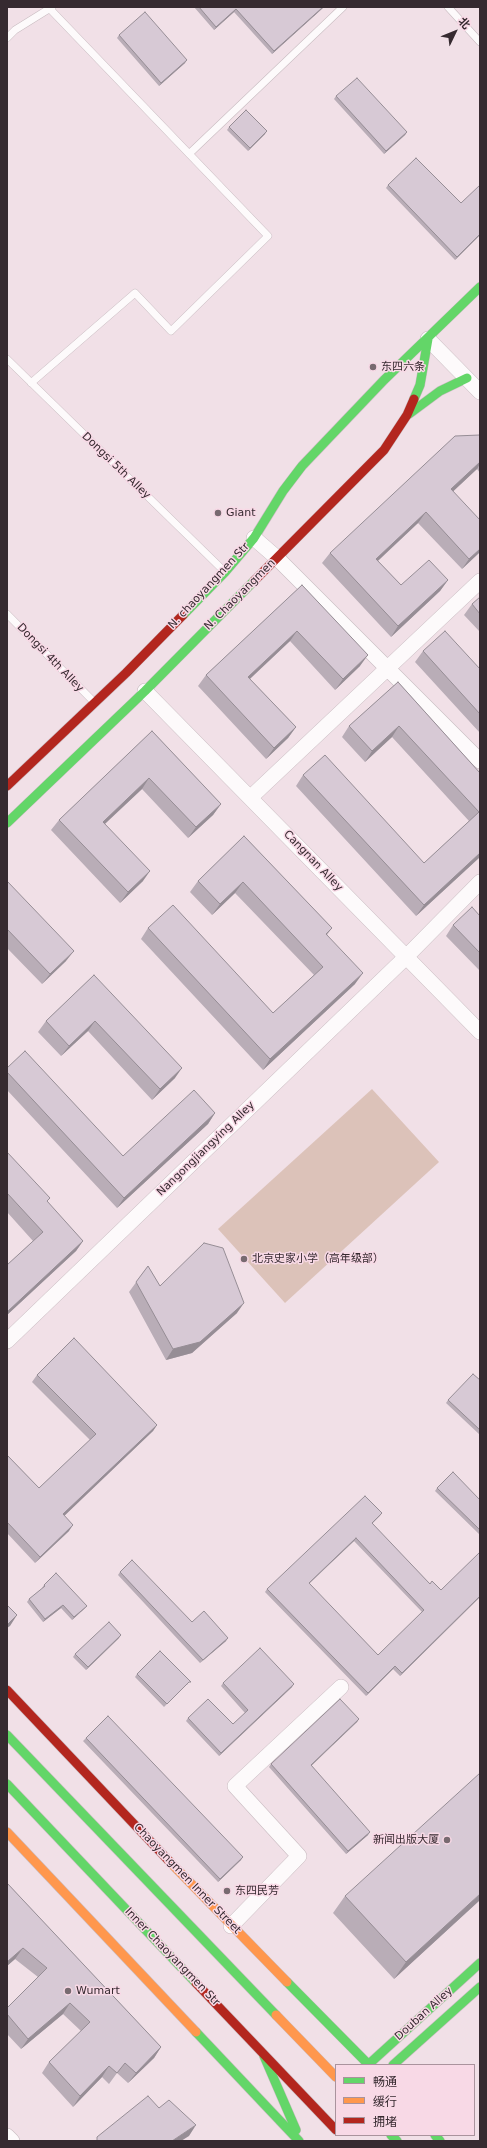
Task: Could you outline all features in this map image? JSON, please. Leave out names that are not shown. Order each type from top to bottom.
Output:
[{"type":"main road","points":[[428,338],[480,287]]},
{"type":"main road","name":"N. Chaoyangmen","points":[[7,823],[145,691],[384,450],[407,415],[420,385],[428,338]]},
{"type":"main road","name":"N. chaoyangmen Str","points":[[7,786],[225,572],[254,538],[283,491],[302,466],[384,380],[428,338]]},
{"type":"main road","points":[[407,415],[440,391],[467,378]]},
{"type":"main road","name":"Chaoyangmen Inner Street","points":[[7,1690],[231,1926],[368,2064]]},
{"type":"main road","points":[[7,1735],[335,2076]]},
{"type":"main road","name":"Inner Chaoyangmen Str","points":[[7,1784],[335,2129]]},
{"type":"main road","points":[[7,1832],[300,2141]]},
{"type":"main road","name":"Douban Alley","points":[[370,2064],[480,1963]]},
{"type":"main road","points":[[395,2064],[480,1987]]},
{"type":"main road","points":[[261,2050],[300,2141]]},
{"type":"street","points":[[428,338],[480,392]]},
{"type":"street","points":[[254,538],[277,558],[480,762]]},
{"type":"street","points":[[251,797],[480,581]]},
{"type":"street","name":"Cangnan Alley","points":[[145,691],[251,797],[405,958],[480,1032]]},
{"type":"street","name":"Nangongjiangying Alley","points":[[7,1341],[405,958],[480,882]]},
{"type":"street","points":[[231,1926],[299,1856],[235,1786],[341,1687]]},
{"type":"street","points":[[7,2136],[12,2141]]},
{"type":"lane","points":[[190,153],[343,7]]},
{"type":"lane","points":[[448,7],[480,42]]},
{"type":"lane","points":[[7,38],[16,30],[51,8],[268,236],[171,331],[135,293],[31,383]]},
{"type":"lane","name":"Dongsi 5th Alley","points":[[7,358],[225,572]]},
{"type":"lane","name":"Dongsi 4th Alley","points":[[7,614],[94,702]]},
{"type":"shaded area","points":[[372,1089],[439,1162],[285,1303],[218,1229]]},
{"type":"building","points":[[199,7],[323,7],[274,51],[236,9],[216,27]]},
{"type":"building","points":[[145,12],[187,60],[161,83],[119,35]]},
{"type":"building","points":[[357,78],[407,132],[386,151],[336,96]]},
{"type":"building","points":[[246,110],[267,131],[250,148],[229,127]]},
{"type":"building","points":[[416,158],[461,203],[480,185],[480,234],[457,257],[388,185]]},
{"type":"building","points":[[480,435],[480,462],[451,489],[480,520],[480,549],[469,559],[426,512],[376,559],[401,585],[429,560],[448,580],[398,626],[330,553],[455,436]]},
{"type":"building","points":[[302,585],[368,655],[343,679],[297,631],[248,677],[296,727],[274,748],[206,675]]},
{"type":"building","points":[[480,597],[480,614],[472,604]]},
{"type":"building","points":[[445,631],[480,669],[480,714],[423,651]]},
{"type":"building","points":[[398,682],[480,773],[480,853],[424,905],[303,775],[325,755],[424,863],[479,812],[399,726],[372,751],[349,726]]},
{"type":"building","points":[[152,731],[221,804],[196,827],[149,778],[103,822],[150,871],[128,892],[59,820]]},
{"type":"building","points":[[244,836],[332,928],[326,934],[363,973],[270,1059],[148,928],[173,905],[273,1013],[323,967],[243,882],[220,904],[198,881]]},
{"type":"building","points":[[7,881],[74,951],[50,974],[7,929]]},
{"type":"building","points":[[472,907],[480,916],[480,953],[453,925]]},
{"type":"building","points":[[94,975],[182,1068],[160,1089],[95,1021],[69,1046],[46,1021]]},
{"type":"building","points":[[25,1051],[123,1156],[194,1090],[215,1113],[124,1198],[7,1072],[7,1068]]},
{"type":"building","points":[[7,1152],[50,1198],[47,1201],[83,1241],[7,1312],[7,1265],[43,1232],[7,1193]]},
{"type":"building","points":[[204,1243],[223,1248],[244,1303],[200,1342],[173,1349],[136,1282],[148,1266],[160,1286]]},
{"type":"building","points":[[74,1338],[157,1425],[63,1514],[73,1525],[40,1557],[7,1522],[7,1455],[39,1488],[96,1434],[37,1375]]},
{"type":"building","points":[[473,1374],[480,1380],[480,1430],[448,1400]]},
{"type":"building","points":[[453,1472],[480,1500],[480,1530],[437,1488]]},
{"type":"building","points":[[365,1496],[382,1513],[372,1523],[430,1584],[432,1581],[441,1590],[480,1552],[480,1596],[402,1673],[395,1666],[368,1693],[267,1589]],"holes":[[[356,1538],[424,1610],[378,1655],[309,1583]]]},
{"type":"building","points":[[132,1560],[192,1622],[204,1611],[228,1638],[203,1660],[120,1572]]},
{"type":"building","points":[[56,1573],[87,1606],[74,1617],[63,1605],[45,1619],[29,1599],[45,1586],[44,1585]]},
{"type":"building","points":[[7,1605],[17,1615],[7,1625]]},
{"type":"building","points":[[109,1622],[121,1635],[88,1667],[75,1654]]},
{"type":"building","points":[[260,1648],[294,1684],[221,1753],[188,1718],[208,1699],[233,1724],[248,1710],[223,1683]]},
{"type":"building","points":[[160,1651],[191,1682],[189,1682],[167,1704],[137,1674]]},
{"type":"building","points":[[340,1699],[359,1719],[311,1765],[370,1832],[348,1851],[271,1764]]},
{"type":"building","points":[[108,1716],[243,1857],[220,1879],[86,1738]]},
{"type":"building","name":"新闻出版大厦","points":[[480,1773],[480,1894],[406,1962],[345,1896]]},
{"type":"building","points":[[7,1883],[161,2047],[136,2073],[125,2063],[117,2073],[109,2066],[80,2096],[49,2062],[90,2022],[70,2003],[28,2039],[7,2014],[7,2008],[47,1968],[23,1948],[7,1962]]},
{"type":"building","points":[[148,2096],[159,2108],[169,2100],[196,2125],[172,2141],[97,2141],[97,2137]]},
{"type":"traffic: fast","points":[[183,615],[225,572],[254,538],[283,491],[302,466],[384,380],[480,287]]},
{"type":"traffic: fast","points":[[414,399],[420,385],[428,339]]},
{"type":"traffic: fast","points":[[409,414],[440,391],[467,378]]},
{"type":"traffic: fast","points":[[7,823],[145,691],[254,581]]},
{"type":"traffic: fast","points":[[7,1735],[276,2015]]},
{"type":"traffic: fast","points":[[7,1784],[196,1983]]},
{"type":"traffic: fast","points":[[369,2064],[480,1963]]},
{"type":"traffic: fast","points":[[287,1982],[368,2064]]},
{"type":"traffic: fast","points":[[394,2064],[480,1987]]},
{"type":"traffic: fast","points":[[196,2032],[299,2141]]},
{"type":"traffic: fast","points":[[264,2056],[296,2130]]},
{"type":"traffic: fast","points":[[392,2136],[397,2141]]},
{"type":"traffic: fast","points":[[436,2136],[440,2141]]},
{"type":"traffic: slow","points":[[7,1832],[196,2032]]},
{"type":"traffic: slow","points":[[169,1861],[287,1982]]},
{"type":"traffic: slow","points":[[276,2015],[335,2076]]},
{"type":"traffic: jam","points":[[254,581],[384,450],[407,415],[414,399]]},
{"type":"traffic: jam","points":[[7,786],[126,673],[183,615]]},
{"type":"traffic: jam","points":[[7,1690],[169,1861]]},
{"type":"traffic: jam","points":[[196,1983],[335,2129]]},
{"type":"place","name":"东四六条","points":[[373,367]]},
{"type":"place","name":"Giant","points":[[218,513]]},
{"type":"place","name":"北京史家小学（高年级部）","points":[[244,1259]]},
{"type":"place","name":"新闻出版大厦","points":[[447,1840]]},
{"type":"place","name":"东四民芳","points":[[227,1891]]},
{"type":"place","name":"Wumart","points":[[68,1991]]}]
